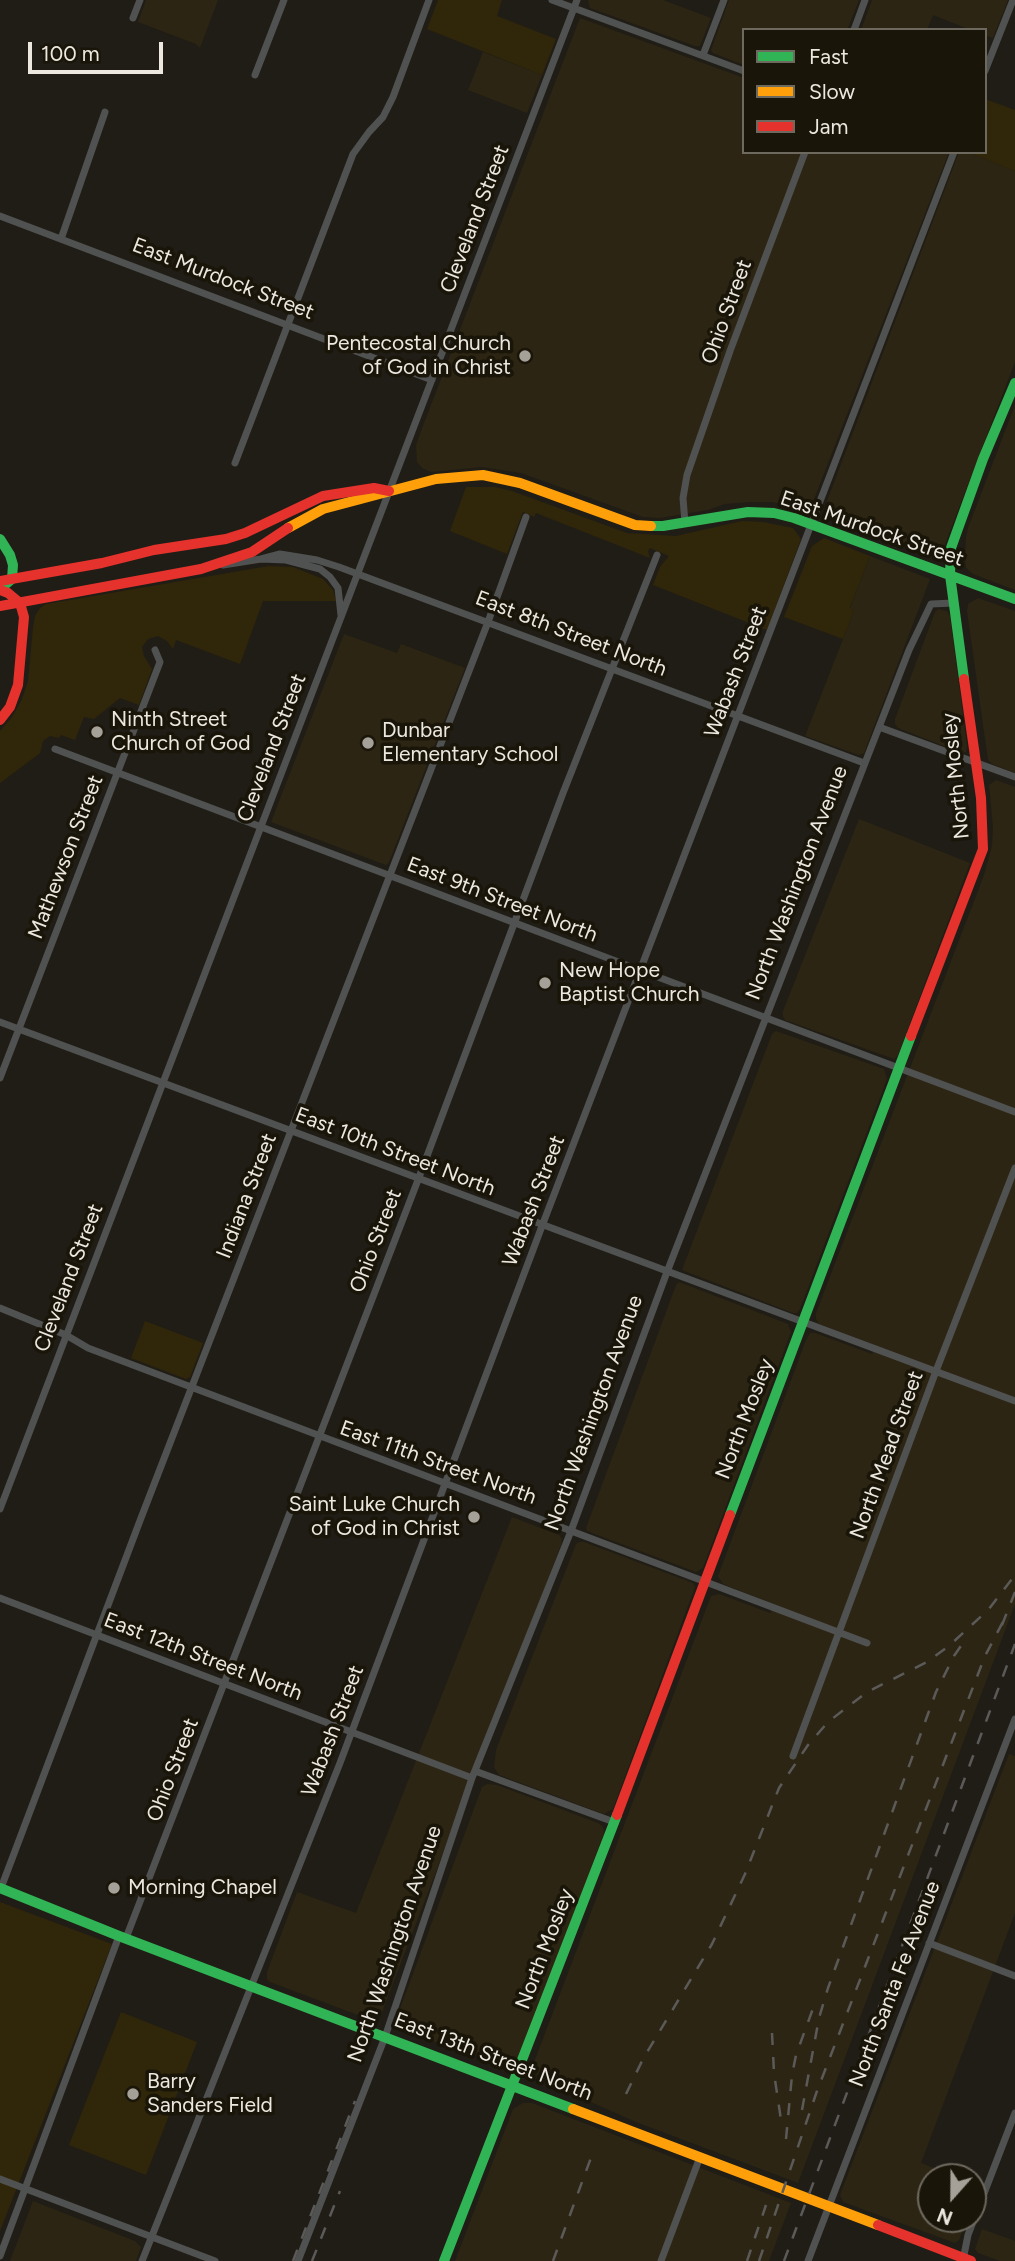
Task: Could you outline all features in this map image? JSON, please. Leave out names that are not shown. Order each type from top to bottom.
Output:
[{"type":"main road","points":[[950,575],[951,548],[983,459],[1015,383]]},
{"type":"main road","name":"East Murdock Street","points":[[201,569],[252,552],[300,520],[323,509],[436,479],[483,475],[520,483],[635,525],[655,527],[731,514],[774,513],[1015,599]]},
{"type":"main road","name":"East Murdock Street","points":[[12,579],[235,536],[323,496],[374,488],[389,491]]},
{"type":"main road","points":[[0,539],[13,565],[12,579],[0,589],[20,603],[24,617],[18,685],[10,707],[0,720]]},
{"type":"main road","name":"East 8th Street North","points":[[0,606],[201,569]]},
{"type":"main road","name":"North Mosley","points":[[444,2261],[614,1822],[983,849],[981,798],[950,575]]},
{"type":"main road","points":[[0,581],[12,579]]},
{"type":"main road","name":"East 13th Street North","points":[[1,1888],[122,1937],[966,2260]]},
{"type":"street","points":[[133,18],[140,0]]},
{"type":"street","points":[[255,75],[284,0]]},
{"type":"street","points":[[235,463],[354,154],[388,107],[429,0]]},
{"type":"street","points":[[552,0],[575,4],[742,70]]},
{"type":"street","points":[[703,55],[724,0]]},
{"type":"street","points":[[854,28],[866,0]]},
{"type":"street","points":[[987,66],[1013,0]]},
{"type":"street","name":"Cleveland Street","points":[[0,1510],[575,4]]},
{"type":"street","points":[[61,239],[105,112]]},
{"type":"street","name":"Ohio Street","points":[[685,523],[684,485],[730,351],[805,154]]},
{"type":"street","name":"Wabash Street","points":[[142,2261],[352,1732],[542,1226],[953,154]]},
{"type":"street","name":"East Murdock Street","points":[[0,216],[432,380]]},
{"type":"street","name":"Indiana Street","points":[[1,1888],[526,517]]},
{"type":"street","name":"East 8th Street North","points":[[201,569],[280,554],[317,560],[864,763]]},
{"type":"street","name":"Ohio Street","points":[[0,2256],[122,1937],[225,1684],[657,555]]},
{"type":"street","name":"East 8th Street North","points":[[261,559],[286,560],[320,569],[338,588],[341,618]]},
{"type":"street","name":"North Washington Avenue","points":[[298,2261],[385,2037],[473,1774],[571,1531],[667,1272],[864,763],[909,650],[931,604],[954,603]]},
{"type":"street","name":"Mathewson Street","points":[[0,1078],[160,662],[155,650]]},
{"type":"street","points":[[879,727],[1015,777]]},
{"type":"street","name":"East 9th Street North","points":[[55,749],[1015,1112]]},
{"type":"street","name":"East 10th Street North","points":[[0,1022],[1015,1401]]},
{"type":"street","name":"North Mead Street","points":[[793,1756],[936,1371],[1015,1168]]},
{"type":"street","name":"East 11th Street North","points":[[0,1308],[66,1335],[88,1348],[191,1388],[867,1643]]},
{"type":"street","name":"East 12th Street North","points":[[0,1598],[352,1732],[614,1822]]},
{"type":"street","name":"North Santa Fe Avenue","points":[[808,2261],[1015,1719]]},
{"type":"street","points":[[929,1943],[1015,1976]]},
{"type":"street","points":[[966,2260],[968,2235],[1015,2113]]},
{"type":"street","points":[[661,2261],[701,2157]]},
{"type":"street","points":[[0,2179],[215,2261]]},
{"type":"shaded area","points":[[146,0],[218,0],[200,48],[196,44],[138,22]]},
{"type":"shaded area","points":[[438,0],[502,0],[497,16],[556,39],[542,75],[427,29]]},
{"type":"shaded area","points":[[588,0],[663,0],[711,18],[700,46],[695,46],[590,8]]},
{"type":"shaded area","points":[[729,0],[859,0],[848,28],[742,28],[742,64],[711,50]]},
{"type":"shaded area","points":[[872,0],[1008,0],[993,38],[987,36],[987,28],[966,28],[933,15],[928,28],[862,28]]},
{"type":"shaded area","points":[[580,18],[742,77],[742,154],[948,154],[811,507],[806,509],[772,502],[750,502],[725,504],[708,510],[660,518],[643,517],[521,473],[482,467],[431,472],[417,462],[416,445]]},
{"type":"shaded area","points":[[483,52],[542,75],[527,113],[468,90]]},
{"type":"shaded area","points":[[987,100],[1015,110],[1015,171],[972,154],[987,154]]},
{"type":"shaded area","points":[[958,154],[972,154],[1015,171],[1015,362],[942,552],[931,558],[829,519],[824,509]]},
{"type":"shaded area","points":[[1015,405],[1015,590],[973,574],[966,568],[965,558],[968,528]]},
{"type":"shaded area","points":[[466,487],[495,487],[512,491],[627,533],[676,536],[742,521],[793,528],[801,539],[767,630],[653,585],[660,567],[669,556],[650,548],[650,558],[536,513],[534,517],[523,512],[507,554],[450,531]]},
{"type":"shaded area","points":[[824,538],[870,556],[850,608],[854,611],[843,639],[784,617],[812,546]]},
{"type":"shaded area","points":[[870,556],[930,579],[864,753],[859,755],[805,736],[854,611],[850,609]]},
{"type":"shaded area","points":[[269,566],[293,567],[323,579],[333,590],[336,601],[263,601],[240,664],[176,640],[173,649],[167,641],[158,636],[148,639],[142,647],[152,669],[139,705],[120,698],[94,719],[84,717],[75,740],[61,735],[59,738],[50,736],[43,741],[40,753],[0,783],[0,731],[12,717],[28,681],[33,627],[40,608],[46,604]]},
{"type":"shaded area","points":[[978,598],[1015,611],[1015,773],[988,760],[967,611],[968,604]]},
{"type":"shaded area","points":[[938,609],[947,611],[950,616],[967,746],[966,752],[962,753],[898,728],[895,724]]},
{"type":"shaded area","name":"Dunbar Elementary School","points":[[344,634],[397,653],[401,644],[465,668],[386,865],[271,822]]},
{"type":"shaded area","points":[[996,780],[1015,787],[1015,1604],[798,2183],[636,2122],[539,2079],[533,2065],[711,1596],[719,1594],[770,1613],[774,1604],[723,1584],[718,1576],[806,1340],[810,1333],[815,1333],[872,1354],[875,1345],[819,1324],[816,1313],[984,875],[992,846],[989,785]]},
{"type":"shaded area","points":[[859,819],[970,863],[898,1055],[894,1059],[785,1020],[783,1016]]},
{"type":"shaded area","points":[[776,1031],[884,1069],[887,1079],[797,1313],[682,1270],[772,1034]]},
{"type":"shaded area","points":[[679,1282],[788,1324],[791,1332],[703,1568],[696,1572],[587,1531],[586,1528]]},
{"type":"shaded area","points":[[145,1321],[203,1343],[190,1377],[186,1379],[131,1358]]},
{"type":"shaded area","points":[[512,1517],[559,1535],[562,1539],[561,1545],[381,2015],[376,2021],[371,2020],[270,1982],[267,1972],[297,1892],[356,1913]]},
{"type":"shaded area","points":[[579,1542],[693,1583],[695,1587],[613,1809],[604,1814],[499,1775],[494,1767],[496,1750]]},
{"type":"shaded area","points":[[1009,1754],[1015,1756],[1015,1913],[921,2163],[917,2163],[917,2229],[843,2202],[840,2195]]},
{"type":"shaded area","points":[[487,1784],[497,1785],[598,1823],[603,1827],[604,1833],[522,2052],[518,2059],[503,2065],[397,2029],[394,2025],[482,1787]]},
{"type":"shaded area","points":[[0,1902],[112,1944],[0,2231]]},
{"type":"shaded area","name":"Barry Sanders Field","points":[[121,2012],[197,2042],[146,2175],[69,2145]]},
{"type":"shaded area","points":[[523,2103],[532,2103],[791,2203],[769,2261],[455,2261],[513,2109]]},
{"type":"shaded area","points":[[33,2201],[135,2241],[141,2247],[136,2261],[10,2261]]},
{"type":"shaded area","points":[[987,2231],[1015,2241],[1015,2261],[1000,2261],[978,2253],[975,2249],[981,2233]]},
{"type":"shaded area","points":[[928,2233],[962,2233],[955,2243]]},
{"type":"railway","points":[[626,2094],[643,2059],[712,1944],[745,1874],[779,1788],[808,1745],[828,1722],[867,1692],[927,1662],[950,1645],[989,1609],[1015,1575]]},
{"type":"railway","points":[[1002,1625],[1015,1592]]},
{"type":"railway","points":[[759,2261],[817,2091],[985,1656],[1006,1616]]},
{"type":"railway","points":[[802,2110],[819,2018],[828,1988],[936,1692],[965,1640]]},
{"type":"railway","points":[[784,2261],[1015,1644]]},
{"type":"railway","points":[[786,2139],[796,2055],[815,2003]]},
{"type":"railway","points":[[772,2033],[774,2073],[781,2120]]},
{"type":"railway","points":[[293,2261],[355,2101]]},
{"type":"railway","points":[[553,2261],[592,2155]]},
{"type":"railway","points":[[312,2261],[340,2191]]},
{"type":"railway","points":[[747,2261],[766,2205]]},
{"type":"traffic: fast","points":[[964,679],[950,575],[951,548],[983,459],[1015,383]]},
{"type":"traffic: fast","points":[[651,526],[748,512],[774,513],[1015,599]]},
{"type":"traffic: fast","points":[[0,539],[13,565],[12,579],[0,589]]},
{"type":"traffic: fast","points":[[730,1515],[911,1036]]},
{"type":"traffic: fast","points":[[444,2261],[617,1815]]},
{"type":"traffic: fast","points":[[0,1888],[573,2109]]},
{"type":"traffic: slow","points":[[288,528],[323,509],[436,479],[483,475],[520,483],[635,525],[651,526]]},
{"type":"traffic: slow","points":[[573,2109],[878,2225]]},
{"type":"traffic: jam","points":[[0,581],[102,563],[154,550],[226,539],[245,533],[323,496],[374,488],[389,491]]},
{"type":"traffic: jam","points":[[0,606],[201,569],[252,552],[288,528]]},
{"type":"traffic: jam","points":[[0,590],[20,603],[24,617],[18,685],[10,707],[0,720]]},
{"type":"traffic: jam","points":[[911,1036],[983,849],[981,798],[964,679]]},
{"type":"traffic: jam","points":[[617,1815],[730,1515]]},
{"type":"traffic: jam","points":[[878,2225],[971,2261]]},
{"type":"place","name":"Pentecostal Church of God in Christ","points":[[525,356]]},
{"type":"place","name":"Ninth Street Church of God","points":[[97,732]]},
{"type":"place","name":"Dunbar Elementary School","points":[[368,743]]},
{"type":"place","name":"New Hope Baptist Church","points":[[545,983]]},
{"type":"place","name":"Saint Luke Church of God in Christ","points":[[474,1517]]},
{"type":"place","name":"Morning Chapel","points":[[114,1888]]},
{"type":"place","name":"Barry Sanders Field","points":[[133,2094]]}]
